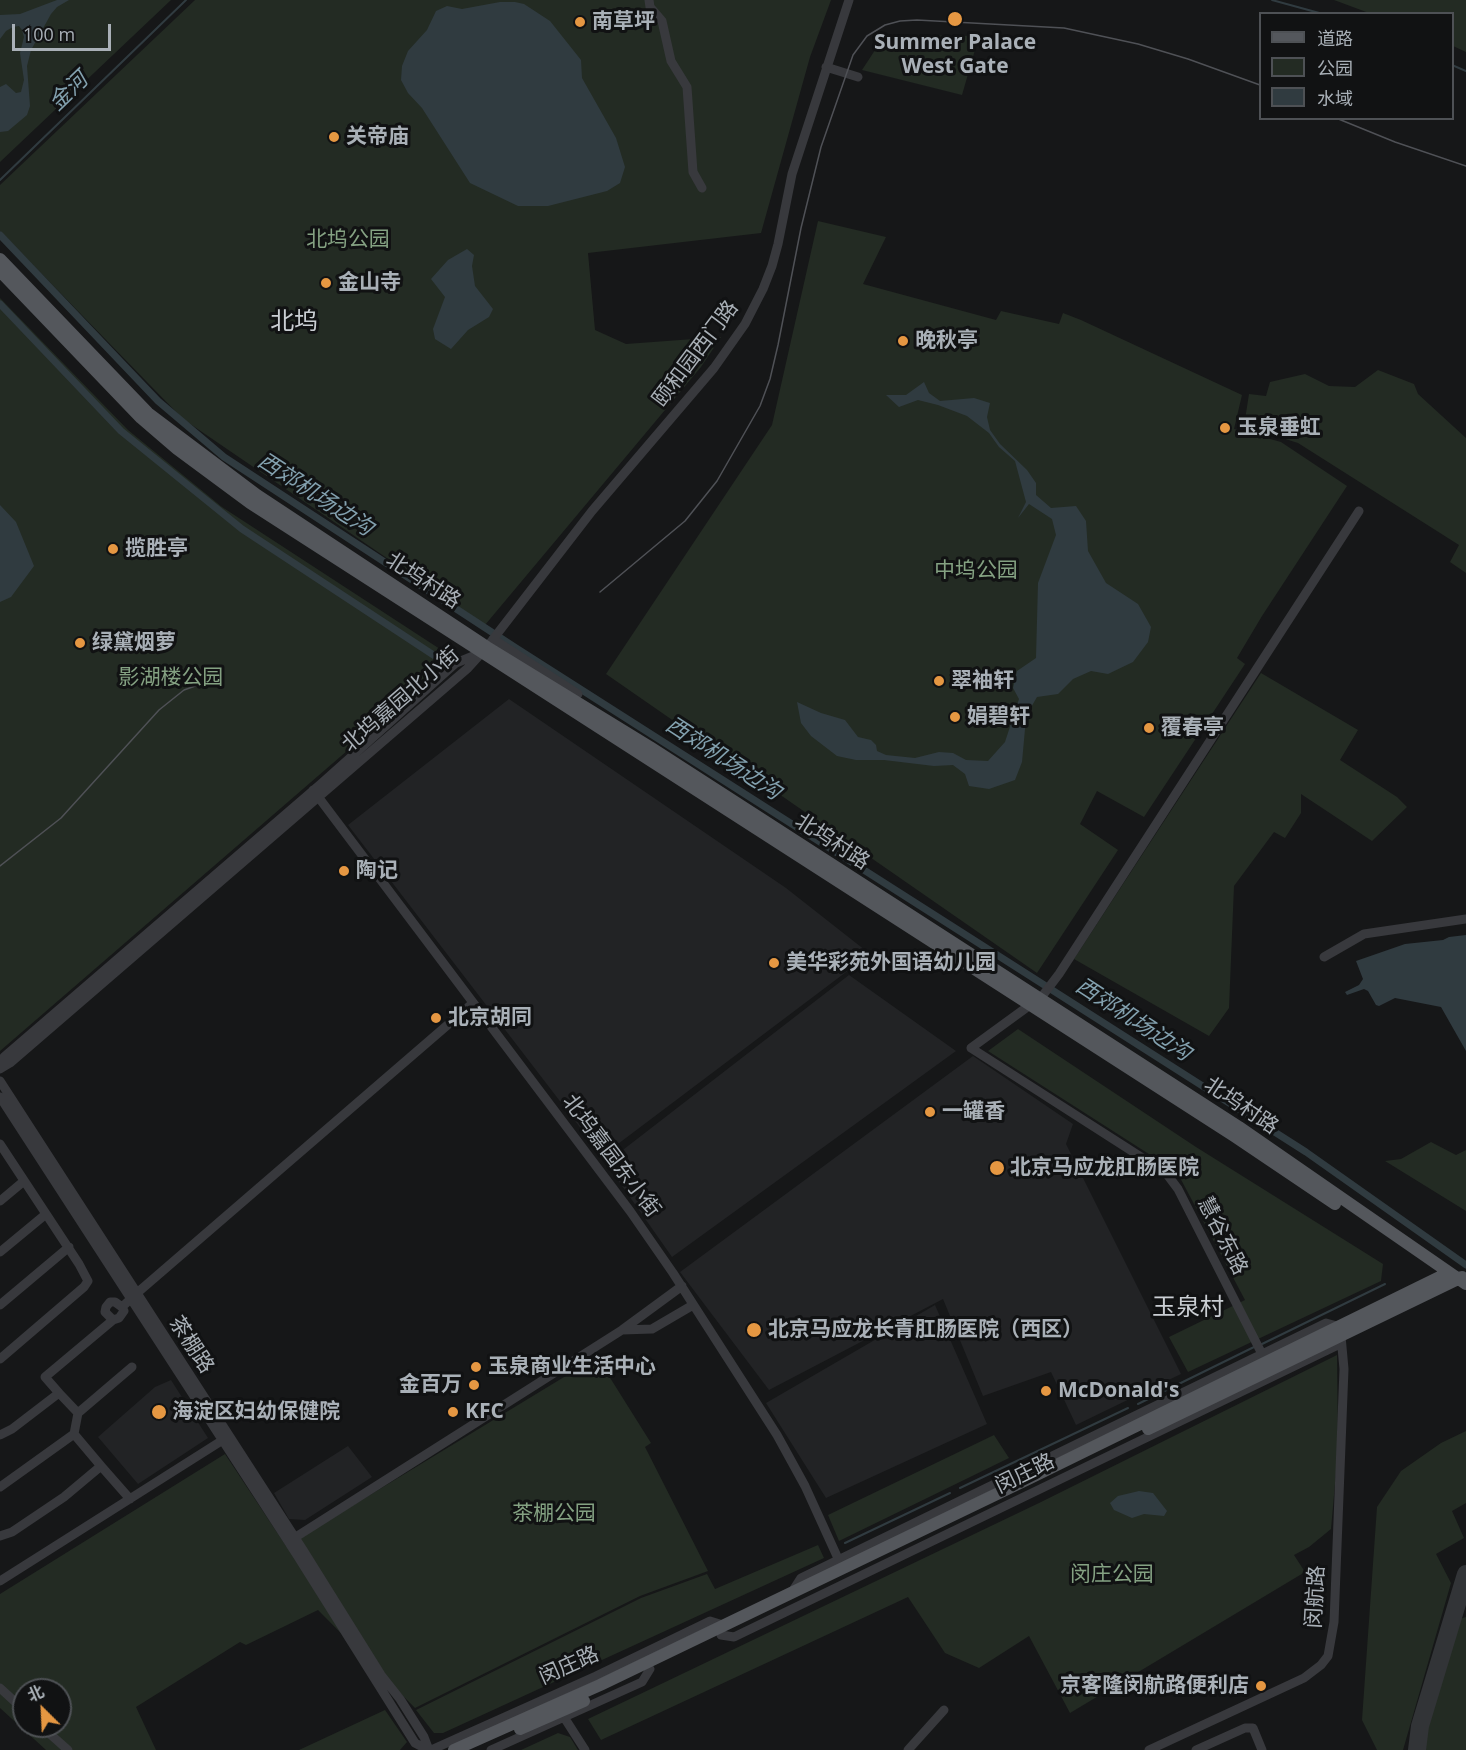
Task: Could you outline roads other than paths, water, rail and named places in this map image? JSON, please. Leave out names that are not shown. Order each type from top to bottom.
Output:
[{"type":"main road","name":"北坞村路","points":[[0,259],[148,412],[257,495],[487,646],[1042,994]]},
{"type":"main road","name":"北坞村路","points":[[0,271],[141,418],[177,449],[250,503],[487,646],[1042,994],[1456,1278],[1466,1292]]},
{"type":"main road","points":[[578,694],[585,707]]},
{"type":"main road","name":"闵庄路","points":[[454,1750],[722,1630],[1339,1331],[1456,1278]]},
{"type":"main road","name":"闵庄路","points":[[473,1750],[563,1715],[841,1564],[1031,1480]]},
{"type":"street","points":[[649,0],[650,7],[662,21],[671,61],[687,87],[693,172],[702,188]]},
{"type":"street","name":"颐和园西门路","points":[[487,646],[592,511],[714,368],[745,324],[772,266],[792,174],[849,0]]},
{"type":"street","points":[[826,67],[858,77]]},
{"type":"street","points":[[1042,994],[1359,511]]},
{"type":"street","name":"北坞村路","points":[[487,646],[578,694]]},
{"type":"street","name":"北坞嘉园北小街","points":[[0,1069],[19,1056],[315,793],[456,663],[487,646]]},
{"type":"street","name":"北坞嘉园北小街","points":[[0,1064],[4,1057],[315,793]]},
{"type":"street","name":"北坞嘉园东小街","points":[[315,793],[630,1211],[682,1286],[777,1435],[805,1486],[841,1564]]},
{"type":"street","points":[[1324,957],[1364,934],[1466,920]]},
{"type":"street","name":"慧谷东路","points":[[1042,994],[971,1048],[1166,1173],[1178,1189],[1259,1349]]},
{"type":"street","points":[[122,1306],[473,1003]]},
{"type":"street","name":"茶棚路","points":[[0,1081],[134,1296],[292,1540],[415,1743],[429,1750]]},
{"type":"street","name":"茶棚路","points":[[0,1097],[134,1296]]},
{"type":"street","points":[[0,1146],[69,1247],[88,1281],[84,1287],[0,1359]]},
{"type":"street","points":[[0,1201],[24,1181]]},
{"type":"street","points":[[0,1252],[46,1214]]},
{"type":"street","points":[[0,1305],[69,1247]]},
{"type":"street","points":[[292,1540],[622,1330],[682,1286]]},
{"type":"street","points":[[113,1320],[105,1312],[106,1307],[110,1302],[122,1306]]},
{"type":"street","points":[[622,1330],[652,1329],[693,1305]]},
{"type":"street","points":[[78,1413],[45,1377],[122,1315],[122,1306]]},
{"type":"street","name":"闵庄路","points":[[1031,1480],[1259,1349],[1326,1323],[1339,1331]]},
{"type":"street","name":"闵航路","points":[[1149,1750],[1304,1678],[1321,1665],[1328,1656],[1334,1622],[1342,1441],[1344,1369],[1339,1331]]},
{"type":"street","points":[[0,1487],[74,1434],[78,1413],[132,1367]]},
{"type":"street","points":[[0,1435],[12,1429],[59,1393]]},
{"type":"street","points":[[74,1434],[129,1499]]},
{"type":"street","points":[[0,1581],[225,1438]]},
{"type":"street","points":[[0,1536],[12,1532],[64,1497],[101,1466]]},
{"type":"street","name":"闵庄路","points":[[429,1750],[596,1676],[710,1621],[722,1630]]},
{"type":"street","points":[[0,1688],[12,1699]]},
{"type":"street","points":[[908,1750],[944,1710]]},
{"type":"street","points":[[563,1715],[585,1750]]},
{"type":"street","name":"闵庄路","points":[[491,1750],[563,1715]]},
{"type":"street","points":[[1196,1750],[1245,1728],[1253,1728],[1262,1750]]},
{"type":"street","points":[[54,1738],[68,1750]]},
{"type":"water","points":[[57,0],[69,0],[57,7],[51,14],[31,50],[27,66],[30,106],[27,115],[8,131],[0,132],[0,87],[6,84],[16,93],[21,92],[24,80],[20,53],[24,37],[19,26],[6,31],[0,39],[0,15],[20,14]]},
{"type":"water","points":[[500,2],[524,4],[550,21],[581,60],[582,78],[616,138],[625,167],[620,183],[607,191],[548,206],[518,206],[470,183],[422,108],[408,93],[401,80],[402,66],[408,51],[427,30],[436,11],[447,6],[462,9]]},
{"type":"water","points":[[467,249],[474,255],[472,266],[475,286],[493,309],[489,317],[468,330],[451,349],[435,339],[433,329],[445,297],[431,279],[448,260]]},
{"type":"water","points":[[924,382],[929,393],[940,401],[974,398],[990,403],[987,417],[990,430],[1000,444],[1027,470],[1036,483],[1036,495],[1051,508],[1076,506],[1086,521],[1088,551],[1106,583],[1138,604],[1151,627],[1148,642],[1133,662],[1108,674],[1091,671],[1073,679],[1058,694],[1037,697],[1030,709],[1025,729],[1022,762],[1015,780],[989,789],[969,786],[965,774],[953,765],[934,766],[884,760],[856,760],[837,756],[811,736],[801,723],[797,702],[821,713],[845,720],[858,737],[871,740],[876,745],[877,751],[886,755],[915,758],[939,752],[953,753],[966,760],[988,761],[1005,742],[1019,699],[1013,688],[1017,671],[1036,658],[1038,583],[1056,535],[1052,519],[1029,504],[1018,518],[1026,502],[1015,461],[999,447],[989,433],[967,416],[938,405],[918,400],[899,407],[886,395],[906,395]]},
{"type":"water","points":[[0,505],[16,522],[34,566],[11,597],[0,602]]},
{"type":"water","points":[[1466,935],[1466,1051],[1441,1007],[1395,998],[1379,1006],[1364,989],[1347,995],[1345,992],[1359,985],[1363,979],[1356,961],[1405,944]]},
{"type":"water","points":[[1139,1491],[1153,1493],[1167,1511],[1164,1516],[1144,1514],[1132,1518],[1114,1510],[1110,1503],[1118,1496]]},
{"type":"waterway","name":"金河","points":[[0,180],[186,0]]},
{"type":"waterway","name":"金河","points":[[1272,0],[1316,12]]},
{"type":"waterway","name":"金河","points":[[1454,66],[1466,71]]},
{"type":"waterway","name":"西郊机场边沟","points":[[0,235],[158,401],[224,457],[516,648],[1306,1152],[1466,1265]]},
{"type":"waterway","points":[[0,304],[121,431],[242,529],[441,660]]},
{"type":"waterway","points":[[1260,1345],[1385,1284]]},
{"type":"waterway","points":[[1138,1404],[1254,1347]]},
{"type":"waterway","points":[[960,1488],[1128,1408]]},
{"type":"waterway","points":[[845,1543],[950,1493]]},
{"type":"tram line","points":[[600,592],[685,521],[717,481],[760,406],[770,379],[801,228],[821,147],[853,55],[867,36],[885,25],[917,20],[1064,28],[1138,44],[1259,85]]},
{"type":"tram line","points":[[1341,120],[1395,142],[1466,166]]},
{"type":"tram line","points":[[0,866],[61,818],[159,710],[184,690],[201,684]]},
{"type":"place","name":"Summer Palace West Gate","points":[[955,19]]},
{"type":"place","name":"南草坪","points":[[580,22]]},
{"type":"place","name":"关帝庙","points":[[334,137]]},
{"type":"place","name":"金山寺","points":[[326,283]]},
{"type":"place","name":"晚秋亭","points":[[903,341]]},
{"type":"place","name":"玉泉垂虹","points":[[1225,428]]},
{"type":"place","name":"揽胜亭","points":[[113,549]]},
{"type":"place","name":"绿黛烟萝","points":[[80,643]]},
{"type":"place","name":"翠袖轩","points":[[939,681]]},
{"type":"place","name":"娟碧轩","points":[[955,717]]},
{"type":"place","name":"覆春亭","points":[[1149,728]]},
{"type":"place","name":"陶记","points":[[344,871]]},
{"type":"place","name":"美华彩苑外国语幼儿园","points":[[774,963]]},
{"type":"place","name":"北京胡同","points":[[436,1018]]},
{"type":"place","name":"一罐香","points":[[930,1112]]},
{"type":"place","name":"北京马应龙肛肠医院","points":[[997,1168]]},
{"type":"place","name":"北京马应龙长青肛肠医院（西区）","points":[[754,1330]]},
{"type":"place","name":"玉泉商业生活中心","points":[[476,1367]]},
{"type":"place","name":"金百万","points":[[474,1385]]},
{"type":"place","name":"McDonald's","points":[[1046,1391]]},
{"type":"place","name":"海淀区妇幼保健院","points":[[159,1412]]},
{"type":"place","name":"KFC","points":[[453,1412]]},
{"type":"place","name":"京客隆闵航路便利店","points":[[1261,1686]]},
{"type":"district","name":"北坞","points":[[294,322]]},
{"type":"district","name":"玉泉村","points":[[1188,1308]]},
{"type":"park label","name":"北坞公园","points":[[348,240]]},
{"type":"park label","name":"中坞公园","points":[[976,571]]},
{"type":"park label","name":"影湖楼公园","points":[[171,678]]},
{"type":"park label","name":"茶棚公园","points":[[554,1514]]},
{"type":"park label","name":"闵庄公园","points":[[1112,1575]]}]
